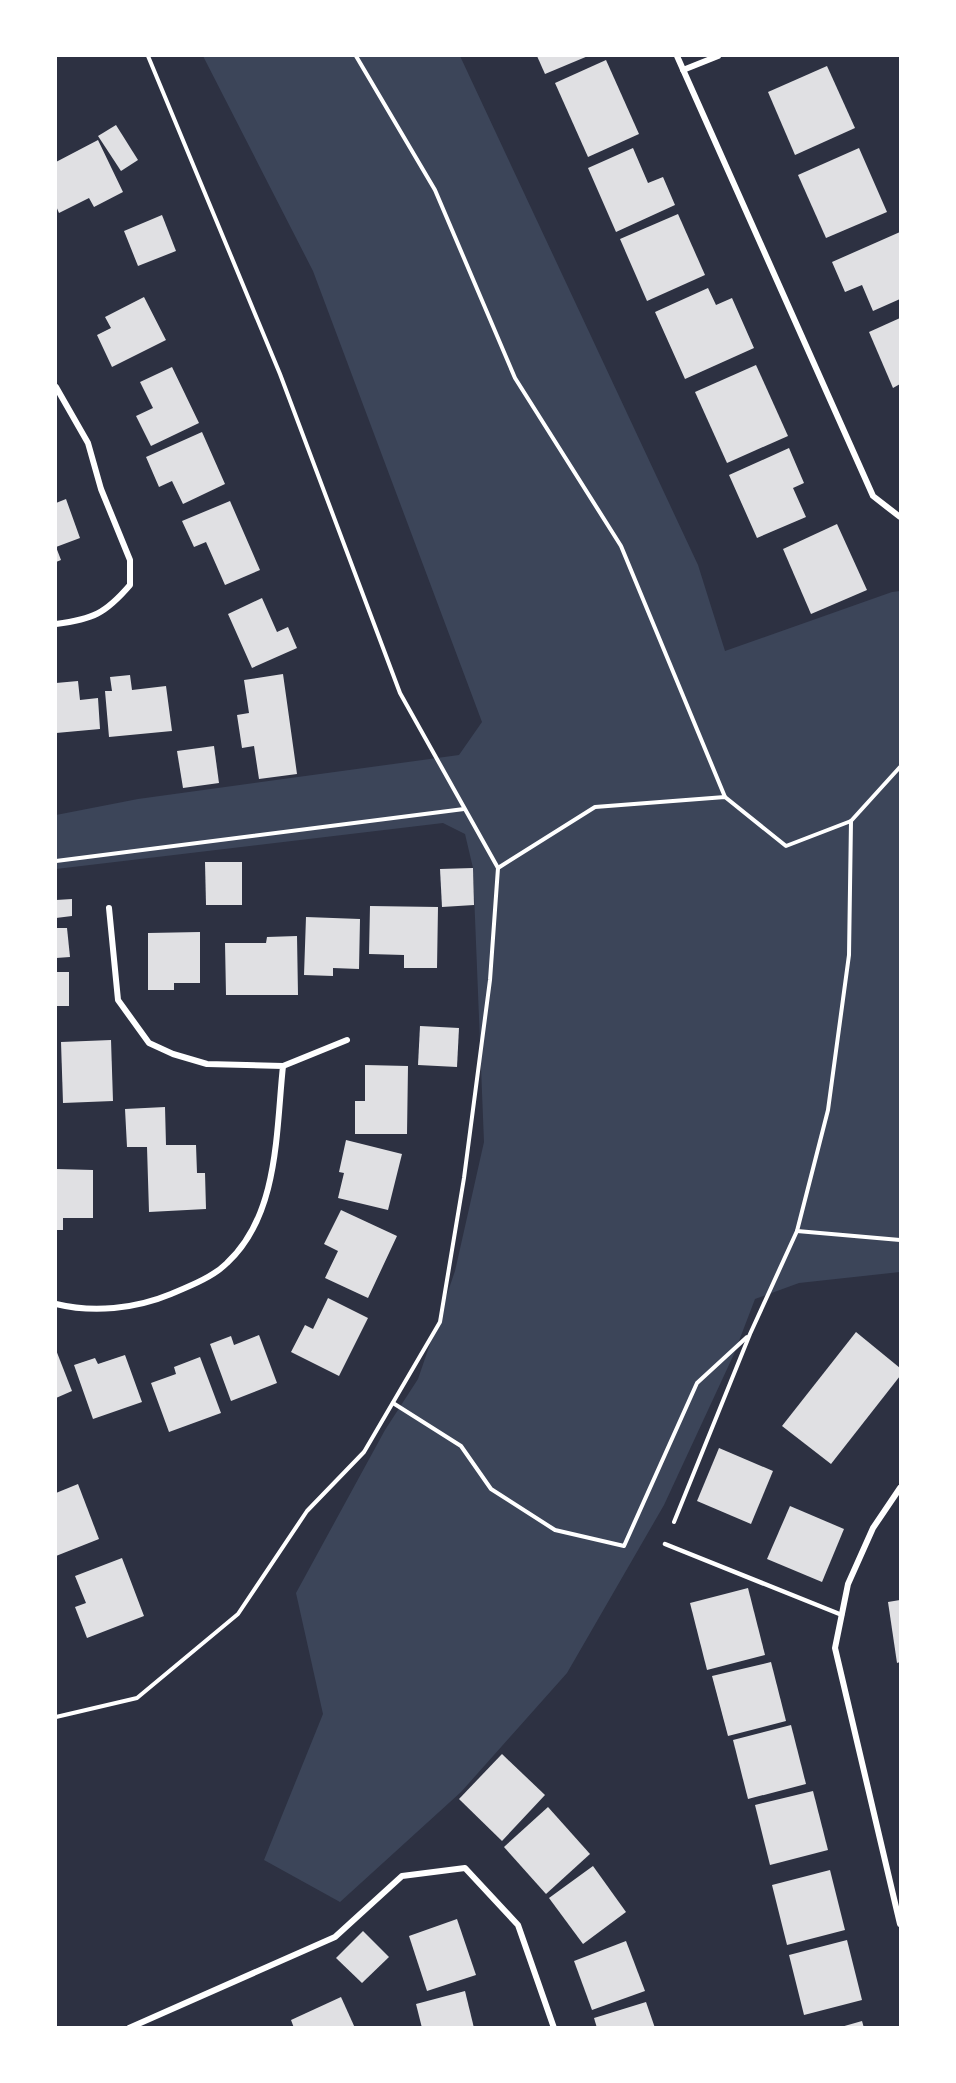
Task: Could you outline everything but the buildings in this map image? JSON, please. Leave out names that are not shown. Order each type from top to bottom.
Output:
[{"type":"street","points":[[677,56],[873,496],[900,517]]},
{"type":"street","points":[[683,70],[718,56]]},
{"type":"street","points":[[56,387],[88,443],[101,489],[130,560],[130,585],[111,607],[84,620],[56,624]]},
{"type":"street","points":[[109,908],[118,1000],[149,1043],[173,1054],[207,1064],[284,1066],[347,1040]]},
{"type":"street","points":[[56,1304],[81,1310],[120,1307],[159,1299],[194,1284],[227,1264],[252,1232],[269,1184],[284,1066]]},
{"type":"street","points":[[900,1488],[873,1528],[848,1584],[836,1648],[900,1924]]},
{"type":"street","points":[[129,2028],[335,1937],[402,1876],[465,1868],[518,1925],[554,2028]]},
{"type":"lane","points":[[665,1544],[842,1616]]},
{"type":"path","points":[[56,1717],[137,1698],[238,1614],[307,1511],[364,1452],[440,1322],[464,1178],[490,980],[498,868],[400,693],[280,374],[148,56]]},
{"type":"path","points":[[356,56],[435,190],[515,378],[621,546],[725,797],[786,846],[851,820],[900,768]]},
{"type":"path","points":[[498,868],[595,807],[725,797]]},
{"type":"path","points":[[56,861],[464,809]]},
{"type":"path","points":[[665,1544],[750,1334],[797,1231],[828,1110],[849,956],[851,820]]},
{"type":"path","points":[[797,1231],[900,1240]]},
{"type":"path","points":[[393,1403],[461,1446],[491,1489],[555,1530],[624,1546],[697,1383],[750,1334]]},
{"type":"shaded area","points":[[203,56],[460,56],[698,565],[725,651],[900,591],[900,1272],[799,1283],[755,1299],[734,1354],[664,1505],[567,1673],[461,1792],[340,1902],[264,1860],[323,1714],[296,1593],[385,1430],[418,1379],[455,1271],[484,1142],[473,868],[465,834],[443,823],[56,869],[56,815],[138,799],[459,755],[482,722],[313,271]]}]
